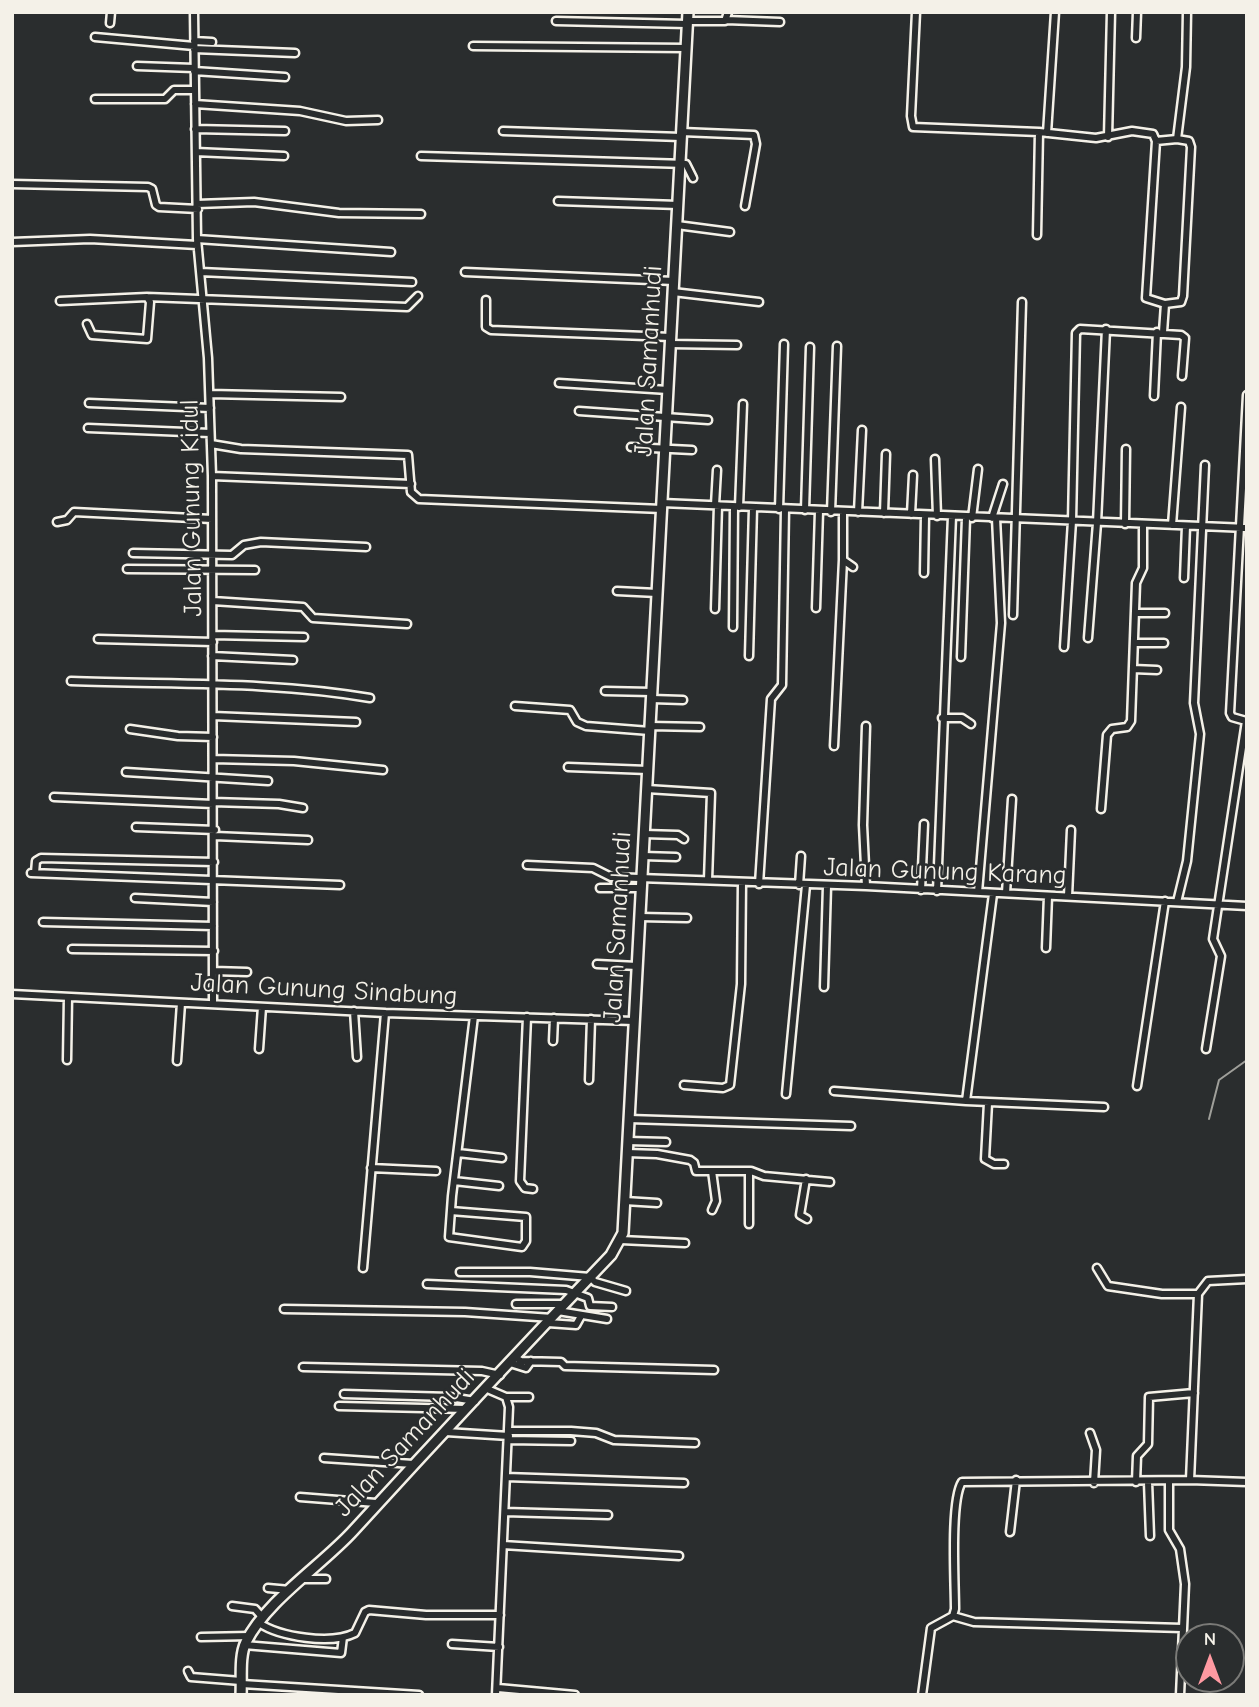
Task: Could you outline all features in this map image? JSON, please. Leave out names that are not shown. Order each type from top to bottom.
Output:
[{"type":"street","points":[[110,23],[111,12]]},
{"type":"street","name":"Jalan Gunung Kidul","points":[[194,12],[197,242],[204,298],[210,394],[214,570],[213,1004]]},
{"type":"street","points":[[916,12],[911,116],[913,127],[1108,137],[1142,131],[1153,134],[1156,141],[1145,296],[1151,301],[1179,304],[1183,296],[1191,147],[1189,141],[1156,141]]},
{"type":"street","points":[[1037,235],[1043,132],[1055,12]]},
{"type":"street","points":[[1108,137],[1111,12]]},
{"type":"street","points":[[1136,12],[1136,38]]},
{"type":"street","points":[[1177,139],[1186,66],[1187,12]]},
{"type":"street","points":[[556,21],[727,16],[780,22]]},
{"type":"street","name":"Jalan Samanhudi","points":[[242,1695],[244,1645],[261,1620],[300,1579],[352,1532],[376,1503],[500,1375],[621,1240],[628,1153],[688,19]]},
{"type":"street","points":[[95,37],[295,53]]},
{"type":"street","points":[[194,45],[212,42]]},
{"type":"street","points":[[473,46],[686,48]]},
{"type":"street","points":[[137,66],[285,77]]},
{"type":"street","points":[[95,99],[165,99],[174,90],[195,90]]},
{"type":"street","points":[[195,104],[300,111],[346,121],[378,120]]},
{"type":"street","points":[[195,129],[285,131]]},
{"type":"street","points":[[503,131],[754,135],[756,144],[745,206]]},
{"type":"street","points":[[196,152],[284,156]]},
{"type":"street","points":[[421,156],[680,164],[688,165],[693,178]]},
{"type":"street","points":[[12,184],[148,187],[152,189],[159,207],[254,202],[339,213],[421,214]]},
{"type":"street","points":[[558,201],[678,205]]},
{"type":"street","points":[[677,225],[702,231],[730,232]]},
{"type":"street","points":[[12,243],[135,240],[391,252]]},
{"type":"street","points":[[201,272],[412,282]]},
{"type":"street","points":[[465,272],[674,281]]},
{"type":"street","points":[[673,292],[759,302]]},
{"type":"street","points":[[60,301],[147,297],[407,307],[418,296]]},
{"type":"street","points":[[87,324],[92,335],[147,339],[150,302],[147,297]]},
{"type":"street","points":[[486,300],[486,327],[491,330],[737,345]]},
{"type":"street","points":[[1013,615],[1022,302]]},
{"type":"street","points":[[1154,396],[1165,304]]},
{"type":"street","points":[[1064,647],[1072,521],[1076,333],[1080,329],[1106,329],[1160,332],[1185,338],[1182,376]]},
{"type":"street","points":[[1088,638],[1097,523],[1106,329]]},
{"type":"street","points":[[760,884],[771,699],[782,685],[784,344]]},
{"type":"street","points":[[831,512],[837,346]]},
{"type":"street","points":[[805,510],[810,347]]},
{"type":"street","points":[[559,383],[668,390]]},
{"type":"street","points":[[210,394],[341,397]]},
{"type":"street","points":[[1206,1049],[1221,956],[1213,939],[1217,904],[1246,721],[1232,717],[1230,713],[1243,528],[1247,395]]},
{"type":"street","points":[[89,403],[210,408]]},
{"type":"street","points":[[733,627],[736,507],[743,404]]},
{"type":"street","points":[[1172,525],[1181,407]]},
{"type":"street","points":[[579,411],[708,420]]},
{"type":"street","points":[[88,428],[210,433]]},
{"type":"street","points":[[858,512],[862,429]]},
{"type":"street","points":[[211,443],[241,449],[405,454],[411,460],[411,492],[419,499],[716,506],[1243,528]]},
{"type":"street","points":[[631,447],[692,450]]},
{"type":"street","points":[[1125,524],[1126,449]]},
{"type":"street","points":[[884,513],[886,454]]},
{"type":"street","points":[[935,459],[937,516]]},
{"type":"street","points":[[1177,902],[1187,861],[1200,734],[1194,703],[1205,465]]},
{"type":"street","points":[[961,657],[969,518],[978,469]]},
{"type":"street","points":[[715,609],[716,470]]},
{"type":"street","points":[[911,514],[913,475]]},
{"type":"street","points":[[212,476],[411,484]]},
{"type":"street","points":[[978,892],[1001,623],[994,518],[1003,484]]},
{"type":"street","points":[[749,656],[753,508]]},
{"type":"street","points":[[816,608],[819,511]]},
{"type":"street","points":[[57,522],[67,520],[74,512],[212,519]]},
{"type":"street","points":[[834,746],[843,512]]},
{"type":"street","points":[[923,573],[925,516]]},
{"type":"street","points":[[937,891],[952,516]]},
{"type":"street","points":[[1101,809],[1107,735],[1112,729],[1127,727],[1131,721],[1136,583],[1143,568],[1143,524]]},
{"type":"street","points":[[1184,578],[1186,526]]},
{"type":"street","points":[[133,553],[232,555],[244,545],[261,542],[366,547]]},
{"type":"street","points":[[843,559],[853,567]]},
{"type":"street","points":[[127,569],[255,570]]},
{"type":"street","points":[[617,592],[657,593]]},
{"type":"street","points":[[213,601],[303,607],[313,618],[407,624]]},
{"type":"street","points":[[1135,613],[1165,613]]},
{"type":"street","points":[[98,639],[304,638]]},
{"type":"street","points":[[1134,643],[1164,643]]},
{"type":"street","points":[[212,656],[293,660]]},
{"type":"street","points":[[1133,669],[1157,670]]},
{"type":"street","points":[[71,681],[213,684],[334,692],[370,698]]},
{"type":"street","points":[[606,691],[682,700]]},
{"type":"street","points":[[515,706],[570,710],[575,713],[577,722],[586,726],[700,727]]},
{"type":"street","points":[[213,716],[356,722]]},
{"type":"street","points":[[942,718],[962,718],[971,724]]},
{"type":"street","points":[[866,726],[863,825],[866,886]]},
{"type":"street","points":[[130,729],[178,736],[213,737]]},
{"type":"street","points":[[213,760],[294,761],[383,770]]},
{"type":"street","points":[[568,767],[648,770]]},
{"type":"street","points":[[126,772],[214,775],[224,780],[268,780]]},
{"type":"street","points":[[647,789],[711,793],[708,880]]},
{"type":"street","points":[[54,797],[279,804],[303,808]]},
{"type":"street","points":[[1006,894],[1012,799]]},
{"type":"street","points":[[922,890],[924,824]]},
{"type":"street","points":[[136,827],[308,841]]},
{"type":"street","points":[[1068,896],[1071,830]]},
{"type":"street","points":[[644,834],[678,835],[684,839]]},
{"type":"street","points":[[643,856],[676,857]]},
{"type":"street","points":[[786,1094],[802,885],[801,856]]},
{"type":"street","points":[[214,862],[41,858],[36,862],[33,873],[340,885]]},
{"type":"street","name":"Jalan Gunung Karang","points":[[527,864],[593,868],[611,877],[866,886],[1247,906]]},
{"type":"street","points":[[684,1085],[723,1088],[730,1084],[741,984],[742,882]]},
{"type":"street","points":[[824,987],[827,886]]},
{"type":"street","points":[[600,888],[642,888]]},
{"type":"street","points":[[966,1101],[993,894]]},
{"type":"street","points":[[1046,948],[1048,895]]},
{"type":"street","points":[[135,898],[213,902]]},
{"type":"street","points":[[1138,1086],[1165,901]]},
{"type":"street","points":[[640,917],[687,918]]},
{"type":"street","points":[[43,922],[213,926]]},
{"type":"street","points":[[72,949],[214,951]]},
{"type":"street","points":[[597,964],[637,966]]},
{"type":"street","points":[[214,971],[247,972]]},
{"type":"street","name":"Jalan Gunung Sinabung","points":[[12,994],[385,1013],[634,1021]]},
{"type":"street","points":[[67,1060],[68,997]]},
{"type":"street","points":[[177,1061],[181,1003]]},
{"type":"street","points":[[259,1049],[262,1007]]},
{"type":"street","points":[[354,1011],[357,1057]]},
{"type":"street","points":[[363,1268],[385,1013]]},
{"type":"street","points":[[451,1211],[526,1217],[526,1241],[522,1247],[450,1240],[451,1211],[454,1181],[474,1016]]},
{"type":"street","points":[[527,1017],[520,1181],[525,1188],[533,1189]]},
{"type":"street","points":[[553,1041],[554,1018]]},
{"type":"street","points":[[589,1080],[591,1019]]},
{"type":"street","points":[[834,1091],[988,1103],[1104,1107]]},
{"type":"street","points":[[988,1103],[985,1159],[1004,1164]]},
{"type":"street","points":[[629,1119],[851,1126]]},
{"type":"street","points":[[628,1141],[666,1142]]},
{"type":"street","points":[[458,1153],[502,1158]]},
{"type":"street","points":[[628,1153],[657,1154],[690,1160],[696,1171],[749,1171],[830,1182]]},
{"type":"street","points":[[371,1168],[436,1171]]},
{"type":"street","points":[[712,1171],[716,1201],[712,1210]]},
{"type":"street","points":[[749,1171],[750,1224]]},
{"type":"street","points":[[806,1179],[800,1215],[807,1219]]},
{"type":"street","points":[[454,1181],[499,1186]]},
{"type":"street","points":[[625,1201],[657,1203]]},
{"type":"street","points":[[621,1240],[685,1243]]},
{"type":"street","points":[[1097,1268],[1108,1286],[1162,1294],[1198,1294]]},
{"type":"street","points":[[460,1272],[590,1277],[595,1282],[626,1291]]},
{"type":"street","points":[[1190,1480],[1198,1294],[1202,1285],[1210,1280],[1247,1279]]},
{"type":"street","points":[[427,1284],[576,1292],[589,1298],[590,1306],[612,1307]]},
{"type":"street","points":[[516,1304],[556,1314],[573,1325],[578,1323],[580,1316]]},
{"type":"street","points":[[284,1309],[465,1311],[556,1314],[607,1319]]},
{"type":"street","points":[[513,1360],[561,1362],[565,1366],[713,1370]]},
{"type":"street","points":[[303,1367],[482,1371],[500,1375]]},
{"type":"street","points":[[485,1388],[506,1397],[528,1397]]},
{"type":"street","points":[[1136,1482],[1137,1456],[1148,1444],[1149,1397],[1194,1393]]},
{"type":"street","points":[[344,1394],[450,1397],[475,1401]]},
{"type":"street","points":[[506,1397],[509,1436],[497,1691],[575,1695]]},
{"type":"street","points":[[339,1406],[466,1409]]},
{"type":"street","points":[[509,1436],[571,1431],[596,1433],[614,1440],[695,1443]]},
{"type":"street","points":[[446,1432],[571,1441]]},
{"type":"street","points":[[1090,1433],[1096,1450],[1094,1483]]},
{"type":"street","points":[[324,1458],[413,1464]]},
{"type":"street","points":[[506,1477],[684,1483]]},
{"type":"street","points":[[953,1616],[960,1486],[968,1480],[1247,1482]]},
{"type":"street","points":[[1010,1532],[1016,1480]]},
{"type":"street","points":[[1169,1481],[1169,1530],[1180,1549],[1185,1584],[1184,1623]]},
{"type":"street","points":[[1148,1482],[1150,1536]]},
{"type":"street","points":[[300,1497],[376,1503]]},
{"type":"street","points":[[505,1512],[608,1515]]},
{"type":"street","points":[[503,1545],[679,1556]]},
{"type":"street","points":[[300,1579],[327,1579]]},
{"type":"street","points":[[268,1588],[290,1590]]},
{"type":"street","points":[[232,1606],[256,1609],[270,1630],[343,1637],[355,1633],[365,1612],[369,1610],[448,1616],[500,1615]]},
{"type":"street","points":[[922,1695],[931,1628],[953,1616],[974,1622],[1175,1628]]},
{"type":"street","points":[[201,1637],[250,1636]]},
{"type":"street","points":[[244,1645],[341,1653],[343,1637]]},
{"type":"street","points":[[452,1644],[499,1647]]},
{"type":"street","points":[[188,1671],[191,1677],[199,1680],[419,1695]]},
{"type":"waterway","points":[[1209,1119],[1219,1080],[1247,1060]]}]
